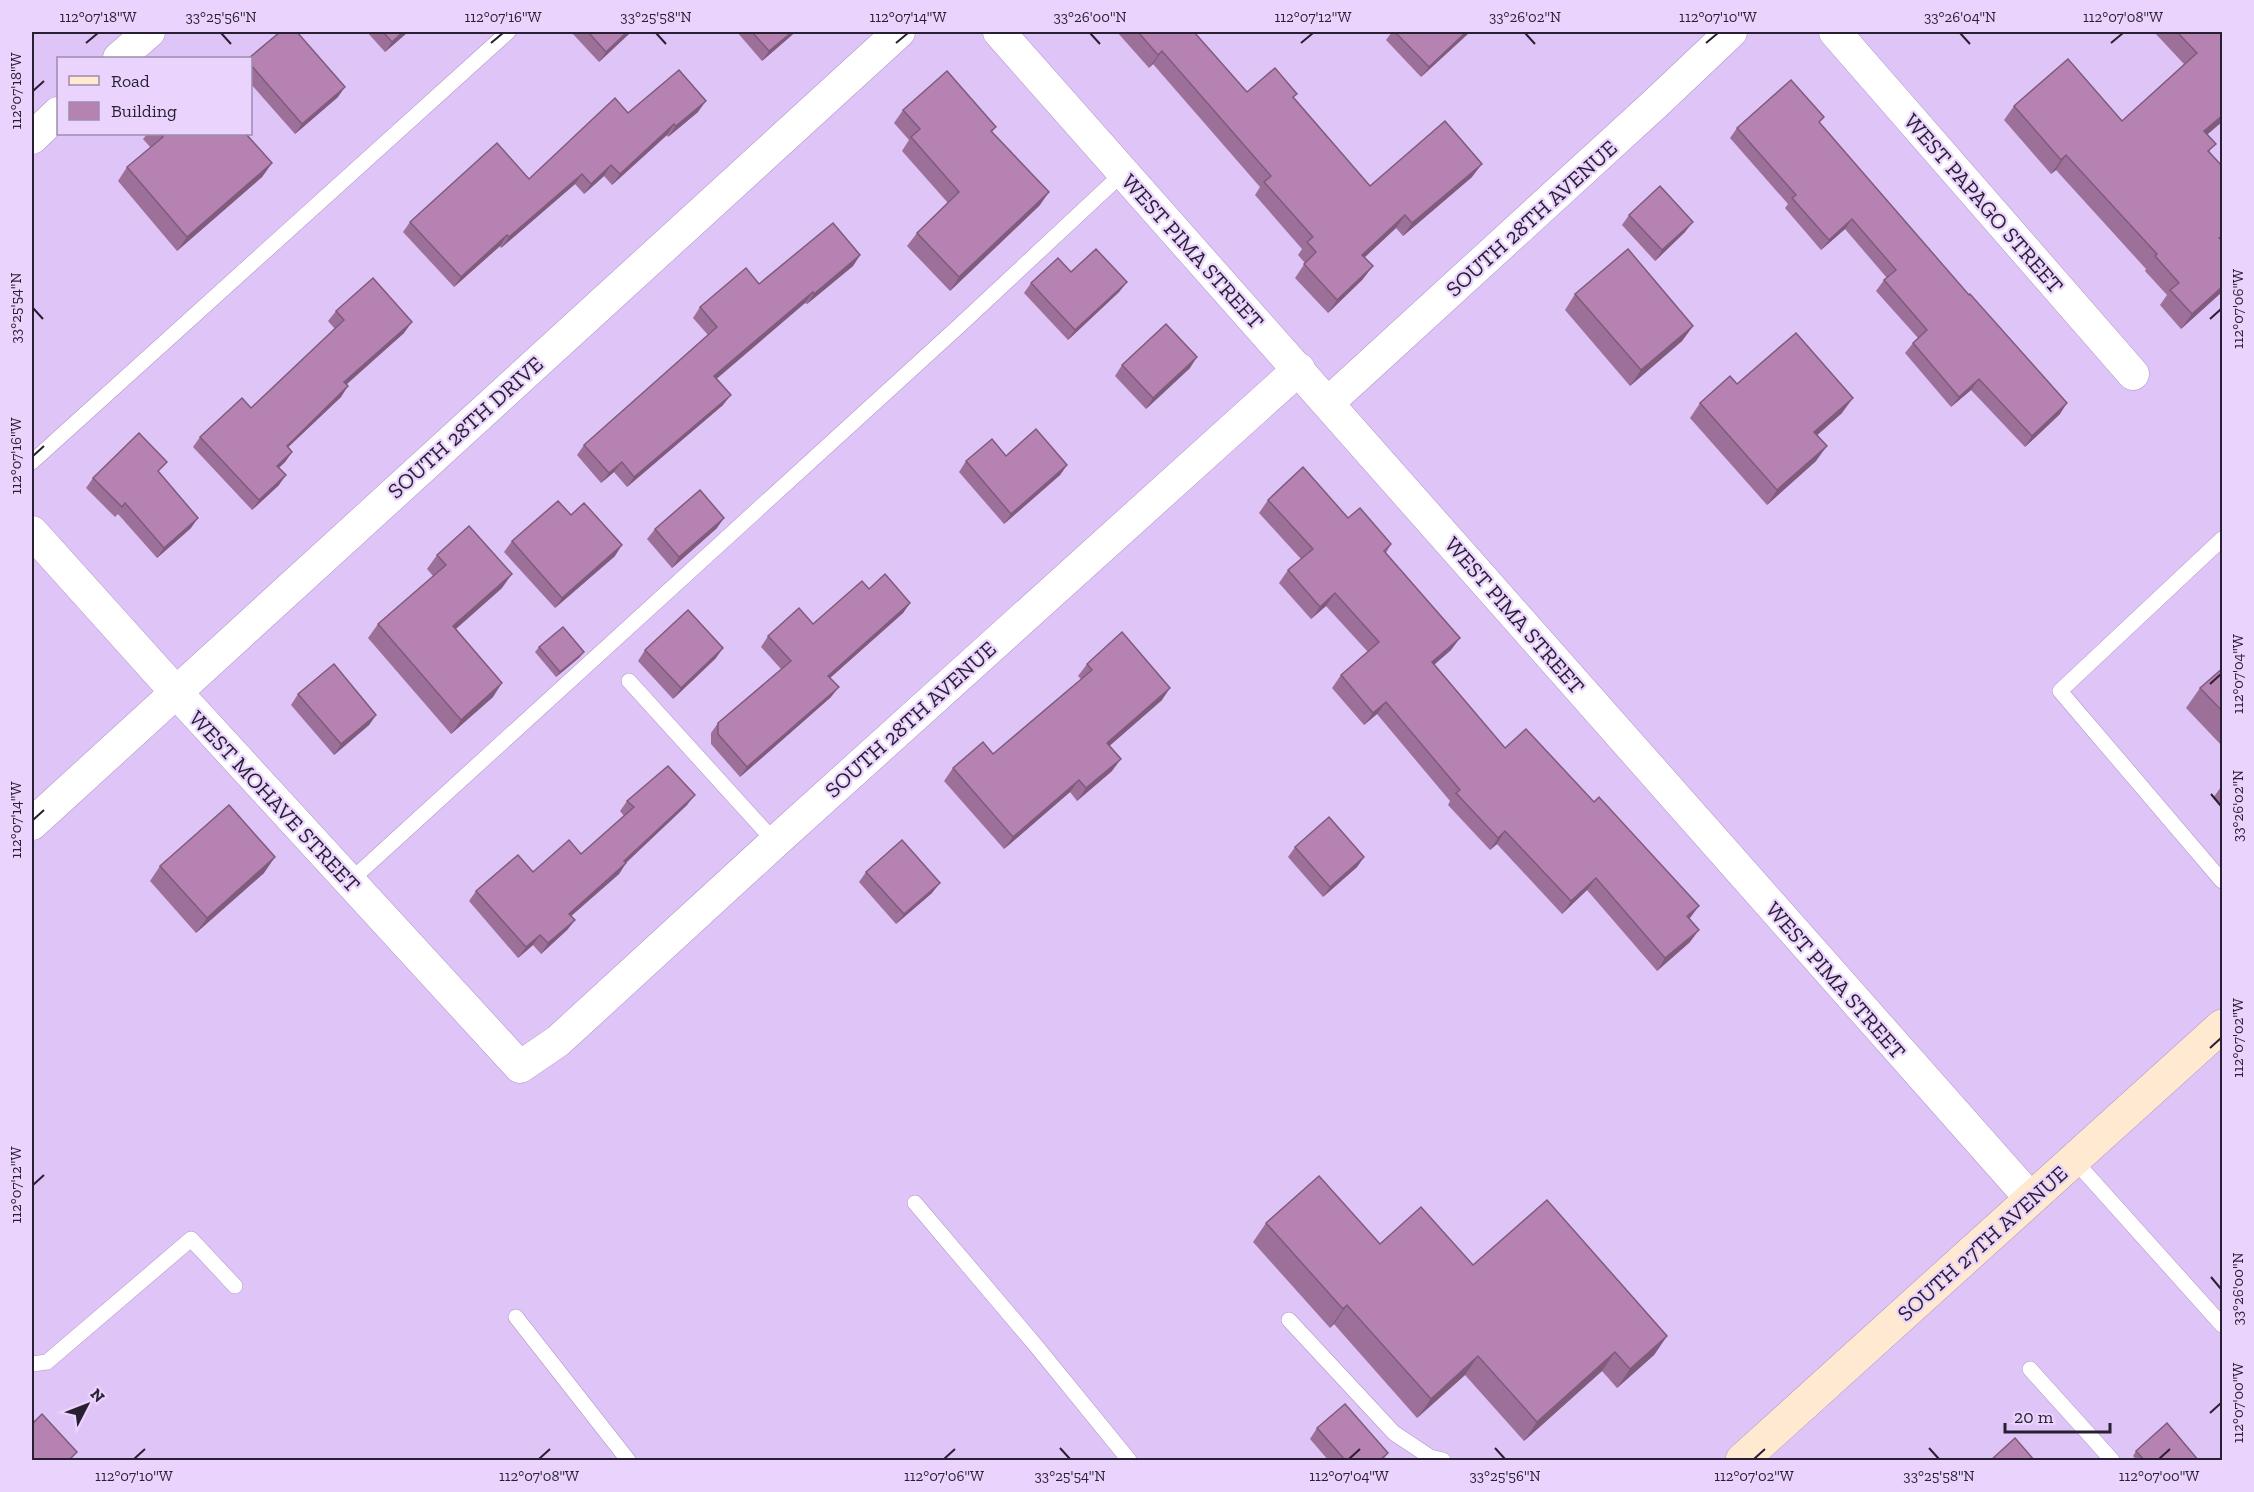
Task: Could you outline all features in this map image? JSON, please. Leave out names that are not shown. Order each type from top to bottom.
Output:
[{"type":"main road","name":"SOUTH 27TH AVENUE","points":[[1742,1461],[2223,1026]]},
{"type":"street","points":[[120,57],[149,32]]},
{"type":"street","name":"SOUTH 28TH DRIVE","points":[[32,824],[899,32]]},
{"type":"street","name":"WEST PIMA STREET","points":[[999,32],[2031,1199]]},
{"type":"street","name":"WEST PAPAGO STREET","points":[[1835,32],[2133,374]]},
{"type":"street","name":"SOUTH 28TH AVENUE","points":[[1328,403],[1719,36]]},
{"type":"street","points":[[32,138],[57,114]]},
{"type":"street","name":"SOUTH 28TH AVENUE","points":[[520,1067],[558,1041],[1299,369]]},
{"type":"street","name":"WEST MOHAVE STREET","points":[[32,532],[174,692],[520,1067]]},
{"type":"lane","points":[[32,462],[508,32]]},
{"type":"lane","points":[[349,882],[950,334],[1123,173]]},
{"type":"lane","points":[[2223,539],[2060,691],[2223,881]]},
{"type":"lane","points":[[629,681],[775,842]]},
{"type":"lane","points":[[2074,1160],[2223,1325]]},
{"type":"lane","points":[[915,1203],[1037,1347],[1129,1461]]},
{"type":"lane","points":[[32,1364],[47,1362],[191,1239],[235,1286]]},
{"type":"lane","points":[[516,1317],[628,1461]]},
{"type":"lane","points":[[1288,1320],[1394,1434],[1430,1457],[1443,1461]]},
{"type":"lane","points":[[2030,1369],[2112,1461]]},
{"type":"building","points":[[280,32],[297,32],[345,87],[302,124],[252,66],[250,57]]},
{"type":"building","points":[[383,32],[403,32],[392,42]]},
{"type":"building","points":[[588,32],[627,32],[606,52]]},
{"type":"building","points":[[752,32],[792,32],[769,51]]},
{"type":"building","points":[[1138,32],[1194,32],[1247,92],[1275,68],[1297,94],[1293,97],[1370,186],[1445,121],[1482,164],[1412,223],[1405,215],[1362,255],[1373,266],[1337,300],[1304,264],[1316,252],[1307,242],[1313,237],[1264,182],[1271,176],[1162,51],[1158,55]]},
{"type":"building","points":[[1395,32],[1466,32],[1429,67]]},
{"type":"building","points":[[2177,32],[2223,32],[2223,115],[2204,131],[2216,144],[2208,151],[2223,167],[2223,235],[2219,238],[2223,241],[2223,286],[2192,314],[2170,290],[2179,283],[2155,256],[2157,254],[2066,155],[2061,160],[2014,106],[2068,59],[2122,121],[2197,53]]},
{"type":"building","points":[[679,70],[706,101],[676,126],[674,124],[620,174],[611,165],[591,184],[582,174],[509,237],[507,235],[461,277],[410,222],[497,143],[529,179],[615,98],[628,113]]},
{"type":"building","points":[[947,71],[996,127],[991,131],[1049,192],[959,277],[917,233],[959,192],[911,137],[920,129],[903,110]]},
{"type":"building","points":[[1791,80],[1824,117],[1819,122],[1969,295],[2067,403],[2032,436],[1979,379],[1959,397],[1913,343],[1927,330],[1884,280],[1896,270],[1852,219],[1829,240],[1792,198],[1796,195],[1737,128]]},
{"type":"building","points":[[161,135],[247,135],[272,163],[187,237],[127,167],[163,137]]},
{"type":"building","points":[[1660,186],[1693,222],[1662,250],[1629,215]]},
{"type":"building","points":[[833,223],[860,255],[714,376],[731,395],[634,477],[622,462],[609,473],[584,445],[717,327],[700,307],[746,268],[759,284]]},
{"type":"building","points":[[1096,249],[1127,282],[1075,330],[1031,283],[1058,258],[1071,272]]},
{"type":"building","points":[[1628,249],[1693,326],[1641,370],[1575,294]]},
{"type":"building","points":[[373,278],[412,322],[344,382],[348,386],[287,446],[292,452],[277,466],[286,475],[259,500],[200,437],[242,398],[251,408],[344,320],[336,311]]},
{"type":"building","points":[[1166,324],[1197,357],[1153,398],[1122,365]]},
{"type":"building","points":[[1796,333],[1853,398],[1814,432],[1827,446],[1777,490],[1700,403],[1730,376],[1737,384]]},
{"type":"building","points":[[1036,429],[1067,465],[1011,514],[966,461],[992,439],[1006,456]]},
{"type":"building","points":[[139,433],[167,462],[158,471],[198,518],[164,548],[125,503],[122,507],[93,478]]},
{"type":"building","points":[[1303,467],[1348,518],[1360,508],[1391,544],[1384,551],[1460,638],[1432,662],[1505,748],[1526,729],[1594,802],[1599,797],[1699,906],[1687,916],[1699,930],[1665,958],[1596,878],[1571,901],[1505,831],[1498,838],[1456,793],[1460,790],[1386,702],[1373,713],[1341,675],[1379,642],[1335,593],[1320,607],[1288,570],[1313,549],[1268,500]]},
{"type":"building","points":[[700,490],[724,518],[679,557],[655,529]]},
{"type":"building","points":[[558,501],[571,515],[584,503],[622,545],[562,598],[512,541]]},
{"type":"building","points":[[469,526],[512,574],[453,626],[502,683],[461,720],[378,624],[446,565],[437,555]]},
{"type":"building","points":[[885,574],[910,603],[828,676],[839,687],[747,767],[718,734],[718,723],[791,661],[768,636],[799,608],[813,624],[862,581],[869,589]]},
{"type":"building","points":[[688,610],[723,648],[681,688],[645,650]]},
{"type":"building","points":[[563,627],[584,652],[560,672],[539,647]]},
{"type":"building","points":[[1122,632],[1170,688],[1107,743],[1121,759],[1086,788],[1079,780],[1013,837],[953,768],[983,742],[993,754],[1092,670],[1087,664]]},
{"type":"building","points":[[334,664],[376,715],[341,744],[298,694]]},
{"type":"building","points":[[2223,668],[2223,712],[2200,688]]},
{"type":"building","points":[[668,766],[695,795],[624,861],[626,863],[569,914],[575,920],[548,943],[540,935],[526,947],[476,891],[518,855],[533,872],[569,840],[581,854],[634,807],[627,801]]},
{"type":"building","points":[[229,805],[275,857],[207,918],[160,866]]},
{"type":"building","points":[[1329,817],[1364,857],[1330,887],[1295,847]]},
{"type":"building","points":[[902,840],[940,883],[904,914],[866,872]]},
{"type":"building","points":[[1319,1176],[1380,1244],[1421,1207],[1473,1265],[1547,1200],[1667,1336],[1630,1369],[1615,1352],[1537,1422],[1478,1356],[1431,1399],[1347,1305],[1343,1309],[1266,1223]]},
{"type":"building","points":[[1345,1404],[1388,1453],[1379,1461],[1346,1461],[1317,1428]]},
{"type":"building","points":[[42,1414],[77,1452],[68,1461],[32,1461],[32,1424]]},
{"type":"building","points":[[2167,1423],[2199,1461],[2145,1461],[2136,1451]]},
{"type":"building","points":[[2015,1438],[2035,1461],[1990,1461]]}]
